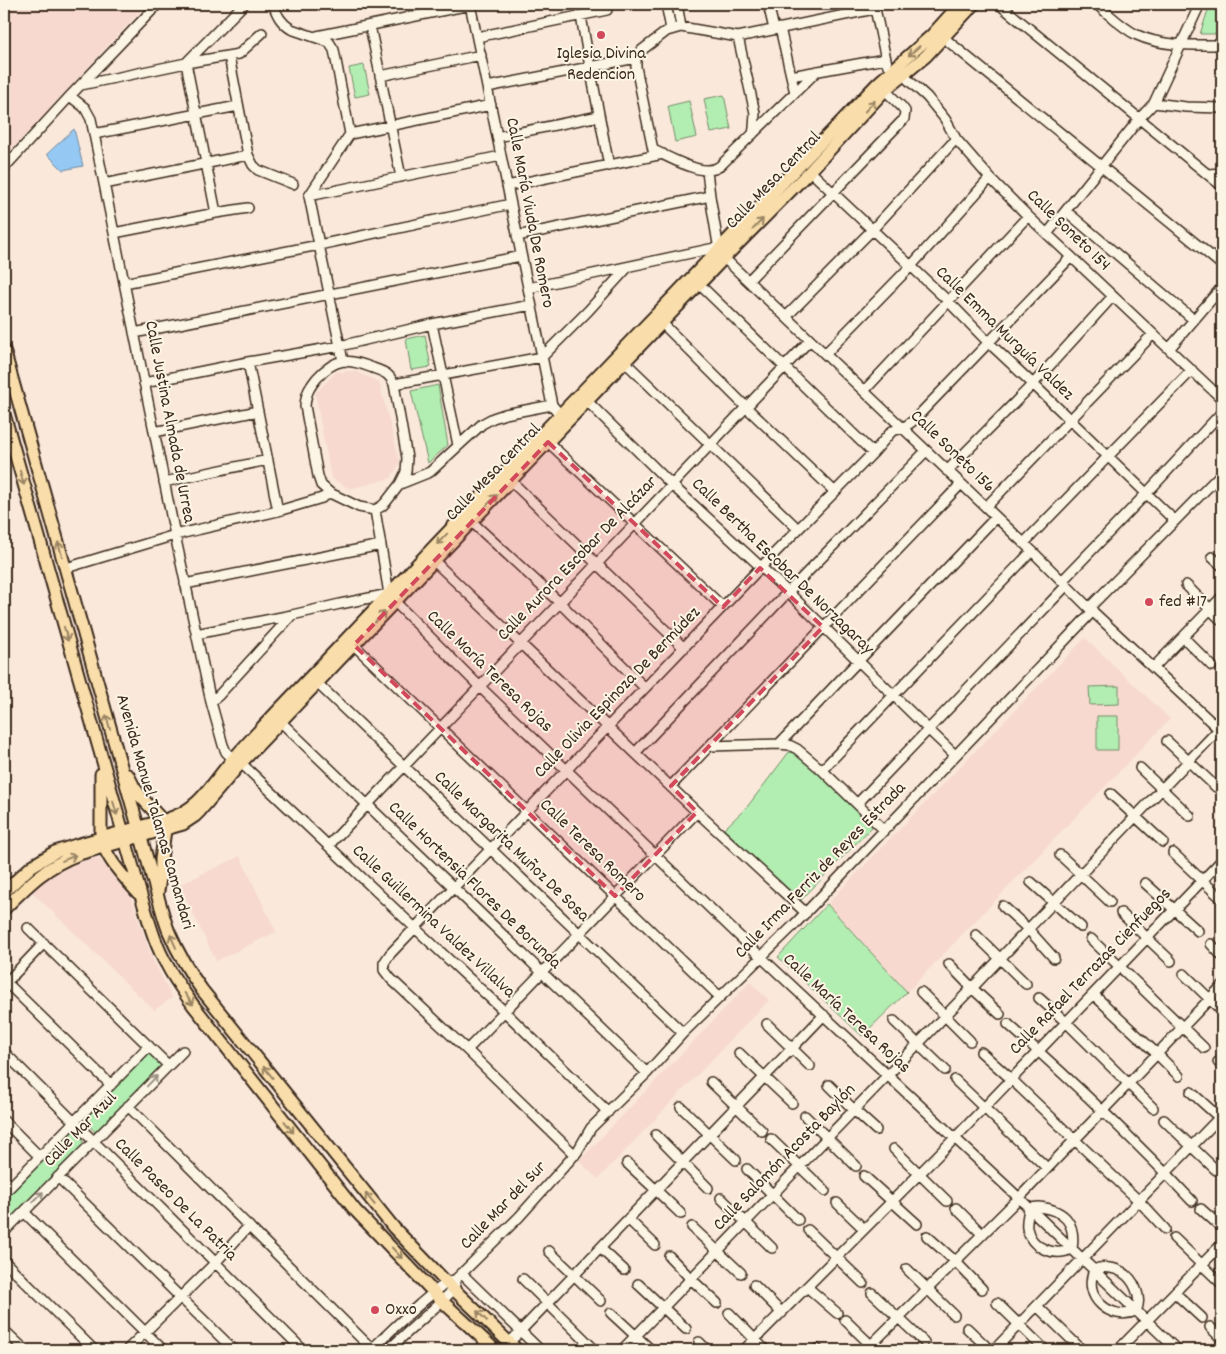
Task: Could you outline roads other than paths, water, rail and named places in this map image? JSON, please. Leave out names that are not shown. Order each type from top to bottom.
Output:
[{"type":"main road","name":"Calle Mesa Central","points":[[4,892],[21,876],[66,859],[102,842],[164,826],[193,807],[721,252],[886,85],[904,76],[926,56],[960,4]]},
{"type":"main road","name":"Calle Mesa Central","points":[[237,761],[280,722],[354,645],[392,598],[434,561],[548,442],[564,419],[588,401],[700,284],[721,252],[810,171],[886,85],[890,72],[940,35],[974,4]]},
{"type":"main road","name":"Avenida Manuel Talamas Camandari","points":[[4,350],[117,756],[157,894],[177,949],[202,990],[394,1228],[454,1281],[513,1346]]},
{"type":"main road","name":"Avenida Manuel Talamas Camandari","points":[[4,414],[101,760],[152,932],[166,965],[193,1005],[355,1210],[438,1296],[495,1350]]},
{"type":"main road","points":[[36,527],[52,562],[58,567],[66,568]]},
{"type":"main road","points":[[117,756],[134,787],[164,826],[161,872],[157,894]]},
{"type":"main road","points":[[101,760],[102,842],[120,874],[142,899]]},
{"type":"main road","name":"Calle Mesa Central","points":[[4,909],[39,868]]},
{"type":"street","points":[[4,168],[158,4]]},
{"type":"street","points":[[186,63],[244,4]]},
{"type":"street","points":[[273,4],[277,15],[285,25],[291,29],[329,42],[334,50],[350,134],[309,196],[343,361]]},
{"type":"street","points":[[314,37],[470,4]]},
{"type":"street","name":"Calle María Viuda De Romero","points":[[470,4],[552,405],[564,419]]},
{"type":"street","points":[[666,4],[671,29]]},
{"type":"street","points":[[676,4],[681,27]]},
{"type":"street","points":[[768,4],[795,92]]},
{"type":"street","points":[[999,4],[1222,186]]},
{"type":"street","points":[[1096,4],[1124,27],[1136,34],[1156,41],[1180,45],[1222,45]]},
{"type":"street","points":[[1047,234],[1154,103],[1197,5]]},
{"type":"street","points":[[817,71],[714,170],[698,170],[653,150],[636,67],[636,58],[642,50],[671,29],[681,27],[738,37],[874,6],[885,59],[890,72]]},
{"type":"street","points":[[477,37],[607,10]]},
{"type":"street","points":[[581,16],[609,166]]},
{"type":"street","points":[[370,26],[401,177]]},
{"type":"street","points":[[80,85],[240,54],[262,33]]},
{"type":"street","points":[[940,35],[1222,265]]},
{"type":"street","points":[[738,37],[755,113],[753,134]]},
{"type":"street","points":[[380,76],[480,55]]},
{"type":"street","points":[[229,56],[248,155],[258,170],[293,184]]},
{"type":"street","points":[[487,87],[636,58]]},
{"type":"street","points":[[791,76],[885,59]]},
{"type":"street","points":[[186,63],[216,212]]},
{"type":"street","name":"Calle Soneto 154","points":[[904,76],[927,97],[945,119],[956,139],[990,178],[1222,399]]},
{"type":"street","points":[[748,282],[904,119],[905,111],[886,85]]},
{"type":"street","name":"Calle Justina Almada de Urrea","points":[[70,96],[88,111],[94,134],[164,482],[211,702],[226,752],[237,761]]},
{"type":"street","points":[[1154,103],[1186,107],[1222,108]]},
{"type":"street","points":[[94,134],[238,106]]},
{"type":"street","points":[[350,134],[491,106]]},
{"type":"street","points":[[497,137],[599,116]]},
{"type":"street","points":[[786,317],[872,230],[956,139]]},
{"type":"street","points":[[507,186],[663,154]]},
{"type":"street","points":[[104,184],[248,155]]},
{"type":"street","points":[[309,196],[501,156]]},
{"type":"street","points":[[528,288],[628,267],[721,252],[707,171]]},
{"type":"street","name":"Calle Emma Murguía Valdez","points":[[810,171],[948,301],[988,342],[1175,521]]},
{"type":"street","points":[[1208,174],[1222,173]]},
{"type":"street","points":[[825,354],[911,266],[990,178]]},
{"type":"street","points":[[517,236],[710,196]]},
{"type":"street","points":[[124,284],[511,204]]},
{"type":"street","points":[[114,233],[216,212],[248,208]]},
{"type":"street","points":[[1066,211],[1194,320]]},
{"type":"street","points":[[864,391],[1028,216]]},
{"type":"street","name":"Calle Soneto 156","points":[[721,252],[748,282],[1024,543],[1091,610],[1221,729]]},
{"type":"street","points":[[134,333],[521,256]]},
{"type":"street","name":"Calle Olivia Espinoza De Bermúdez","points":[[575,1155],[391,979],[384,970],[384,963],[390,954],[490,849],[873,453],[892,431],[903,428],[913,422],[1071,257]]},
{"type":"street","points":[[394,384],[542,357],[628,267]]},
{"type":"street","points":[[700,284],[873,453]]},
{"type":"street","points":[[1169,349],[1222,287]]},
{"type":"street","points":[[947,471],[1033,384],[1113,296]]},
{"type":"street","points":[[144,383],[340,346],[432,324],[531,305]]},
{"type":"street","points":[[662,323],[835,492]]},
{"type":"street","points":[[432,324],[458,446]]},
{"type":"street","points":[[986,507],[1153,334]]},
{"type":"street","name":"Calle Aurora Escobar De Alcázar","points":[[328,845],[810,340]]},
{"type":"street","points":[[343,361],[357,361],[384,372],[391,377],[394,384],[407,458],[406,472],[396,491],[382,506],[375,510],[359,507],[330,493],[321,485],[305,406],[306,395],[310,386],[325,369],[333,363],[343,361]]},
{"type":"street","points":[[248,362],[278,511]]},
{"type":"street","points":[[624,362],[798,529]]},
{"type":"street","points":[[1024,543],[1192,370]]},
{"type":"street","name":"Calle Bertha Escobar De Norzagaray","points":[[588,401],[672,485],[788,592],[893,696],[955,754]]},
{"type":"street","points":[[400,484],[430,472],[482,424],[493,418],[552,405]]},
{"type":"street","points":[[154,432],[258,411]]},
{"type":"street","points":[[857,804],[1064,584],[1222,412]]},
{"type":"street","points":[[548,442],[723,607]]},
{"type":"street","points":[[636,753],[788,592],[926,450]]},
{"type":"street","points":[[164,482],[268,460]]},
{"type":"street","points":[[1091,610],[1222,473]]},
{"type":"street","points":[[511,481],[684,648]]},
{"type":"street","points":[[671,786],[961,484]]},
{"type":"street","points":[[66,568],[175,535],[278,511],[322,498],[330,493]]},
{"type":"street","points":[[196,634],[340,604],[392,598],[375,510]]},
{"type":"street","points":[[779,744],[996,517]]},
{"type":"street","points":[[472,522],[560,603],[646,688]]},
{"type":"street","points":[[186,584],[381,545]]},
{"type":"street","points":[[822,770],[1032,551]]},
{"type":"street","points":[[1212,557],[1222,566]]},
{"type":"street","points":[[434,561],[697,812],[806,913]]},
{"type":"street","points":[[1186,585],[1222,620]]},
{"type":"street","points":[[1153,668],[1222,597]]},
{"type":"street","name":"Calle María Teresa Rojas","points":[[392,598],[479,686],[761,957],[1019,1198],[1177,1350]]},
{"type":"street","name":"Calle Irma Ferriz de Reyes Estrada","points":[[575,1155],[591,1128],[683,1033],[806,913],[1091,610]]},
{"type":"street","points":[[211,702],[292,615]]},
{"type":"street","points":[[1183,638],[1212,666]]},
{"type":"street","name":"Calle Teresa Romero","points":[[354,645],[720,997]]},
{"type":"street","name":"Calle Margarita Muñoz De Sosa","points":[[317,683],[683,1033]]},
{"type":"street","name":"Calle Hortensia Flores De Borunda","points":[[280,722],[646,1073]]},
{"type":"street","name":"Calle Salomón Acosta Baylón","points":[[622,1350],[1221,729]]},
{"type":"street","points":[[1167,741],[1216,787]]},
{"type":"street","name":"Calle Irma Ferriz de Reyes Estrada","points":[[710,746],[779,744],[797,749],[822,770],[884,830]]},
{"type":"street","name":"Calle Guillermina Valdez Villalva","points":[[237,761],[504,1011],[608,1112]]},
{"type":"street","points":[[1140,768],[1190,816]]},
{"type":"street","points":[[1111,794],[1163,842]]},
{"type":"street","points":[[467,1050],[697,812]]},
{"type":"street","points":[[1172,853],[1222,900]]},
{"type":"street","points":[[1060,855],[1110,902]]},
{"type":"street","name":"Calle Rafael Terrazas Cienfuegos","points":[[744,1350],[955,1138],[1222,860]]},
{"type":"street","points":[[1031,882],[1081,927]]},
{"type":"street","points":[[1146,883],[1198,931]]},
{"type":"street","points":[[1004,906],[1054,958]]},
{"type":"street","points":[[1121,913],[1171,961]]},
{"type":"street","points":[[28,928],[168,1065]]},
{"type":"street","points":[[976,935],[1026,984]]},
{"type":"street","points":[[1090,939],[1204,1048]]},
{"type":"street","points":[[44,943],[5,984],[111,1085]]},
{"type":"street","points":[[1211,944],[1222,956]]},
{"type":"street","points":[[949,964],[1000,1014]]},
{"type":"street","points":[[1184,974],[1222,1010]]},
{"type":"street","points":[[845,1320],[871,1349],[1222,986]]},
{"type":"street","points":[[921,992],[970,1041]]},
{"type":"street","points":[[1093,994],[1179,1076]]},
{"type":"street","points":[[1039,998],[1153,1108]]},
{"type":"street","points":[[513,1346],[520,1331],[824,1015]]},
{"type":"street","points":[[894,1021],[945,1070]]},
{"type":"street","points":[[767,1024],[810,1066]]},
{"type":"street","points":[[1008,1024],[1102,1111],[1192,1201]]},
{"type":"street","name":"Calle Mar Azul","points":[[4,1192],[149,1046]]},
{"type":"street","name":"Calle Mar Azul","points":[[4,1232],[182,1051]]},
{"type":"street","name":"Calle Paseo De La Patria","points":[[4,1052],[303,1350]]},
{"type":"street","points":[[981,1052],[1139,1201],[1165,1229]]},
{"type":"street","points":[[738,1053],[792,1103]]},
{"type":"street","points":[[955,1080],[1047,1168]]},
{"type":"street","points":[[711,1082],[762,1131]]},
{"type":"street","points":[[829,1085],[876,1130]]},
{"type":"street","points":[[967,1328],[992,1350],[1221,1118],[1191,1092]]},
{"type":"street","points":[[128,1106],[372,1350]]},
{"type":"street","points":[[680,1107],[736,1160]]},
{"type":"street","points":[[805,1116],[856,1166]]},
{"type":"street","points":[[4,1120],[40,1157]]},
{"type":"street","points":[[1164,1120],[1216,1170]]},
{"type":"street","points":[[656,1135],[708,1188]]},
{"type":"street","points":[[771,1140],[826,1191]]},
{"type":"street","points":[[894,1149],[947,1201]]},
{"type":"street","name":"Calle Mar del Sur","points":[[388,1350],[438,1296],[518,1217],[575,1155]]},
{"type":"street","points":[[627,1163],[681,1214]]},
{"type":"street","points":[[747,1169],[798,1220]]},
{"type":"street","points":[[864,1176],[917,1224]]},
{"type":"street","points":[[58,1177],[234,1350]]},
{"type":"street","points":[[721,1198],[772,1248]]},
{"type":"street","points":[[838,1203],[864,1229]]},
{"type":"street","points":[[956,1208],[982,1234]]},
{"type":"street","points":[[1029,1208],[1049,1208],[1064,1217],[1071,1227],[1072,1249],[1054,1252],[1038,1245],[1029,1234],[1027,1227],[1029,1208]]},
{"type":"street","points":[[1201,1209],[1222,1228]]},
{"type":"street","points":[[24,1212],[163,1350]]},
{"type":"street","points":[[628,1219],[655,1245]]},
{"type":"street","points":[[127,1350],[249,1226]]},
{"type":"street","points":[[692,1227],[742,1273]]},
{"type":"street","points":[[808,1230],[863,1283]]},
{"type":"street","points":[[927,1236],[982,1289]]},
{"type":"street","points":[[1174,1238],[1222,1284]]},
{"type":"street","points":[[1118,1350],[1222,1244]]},
{"type":"street","points":[[600,1248],[624,1270]]},
{"type":"street","points":[[549,1251],[601,1301]]},
{"type":"street","points":[[669,1256],[691,1279],[718,1302]]},
{"type":"street","points":[[4,1261],[94,1350]]},
{"type":"street","points":[[1109,1268],[1127,1275],[1134,1285],[1138,1296],[1139,1304],[1136,1311],[1130,1313],[1114,1312],[1100,1304],[1091,1288],[1094,1270],[1109,1268]]},
{"type":"street","points":[[907,1269],[954,1316]]},
{"type":"street","points":[[523,1279],[595,1350]]},
{"type":"street","points":[[454,1281],[520,1331],[540,1350]]},
{"type":"street","points":[[638,1284],[686,1329]]},
{"type":"street","points":[[754,1285],[782,1313]]},
{"type":"street","points":[[807,1287],[836,1313]]},
{"type":"street","points":[[872,1293],[924,1342]]},
{"type":"street","points":[[1175,1293],[1202,1318]]},
{"type":"street","name":"Calle Mar del Sur","points":[[372,1350],[411,1312],[438,1296]]},
{"type":"street","points":[[997,1304],[1044,1349]]},
{"type":"street","points":[[1037,1306],[1082,1350]]},
{"type":"street","points":[[729,1313],[765,1350]]},
{"type":"street","points":[[611,1314],[651,1350]]},
{"type":"street","points":[[1210,1328],[1222,1339]]},
{"type":"street","points":[[4,1330],[25,1350]]},
{"type":"street","points":[[699,1342],[707,1350]]},
{"type":"water","points":[[74,129],[83,166],[63,170],[47,154]]},
{"type":"place","name":"Iglesia Divina Redencion","points":[[601,35]]},
{"type":"place","name":"fed #17","points":[[1149,602]]},
{"type":"place","name":"Oxxo","points":[[375,1310]]}]
